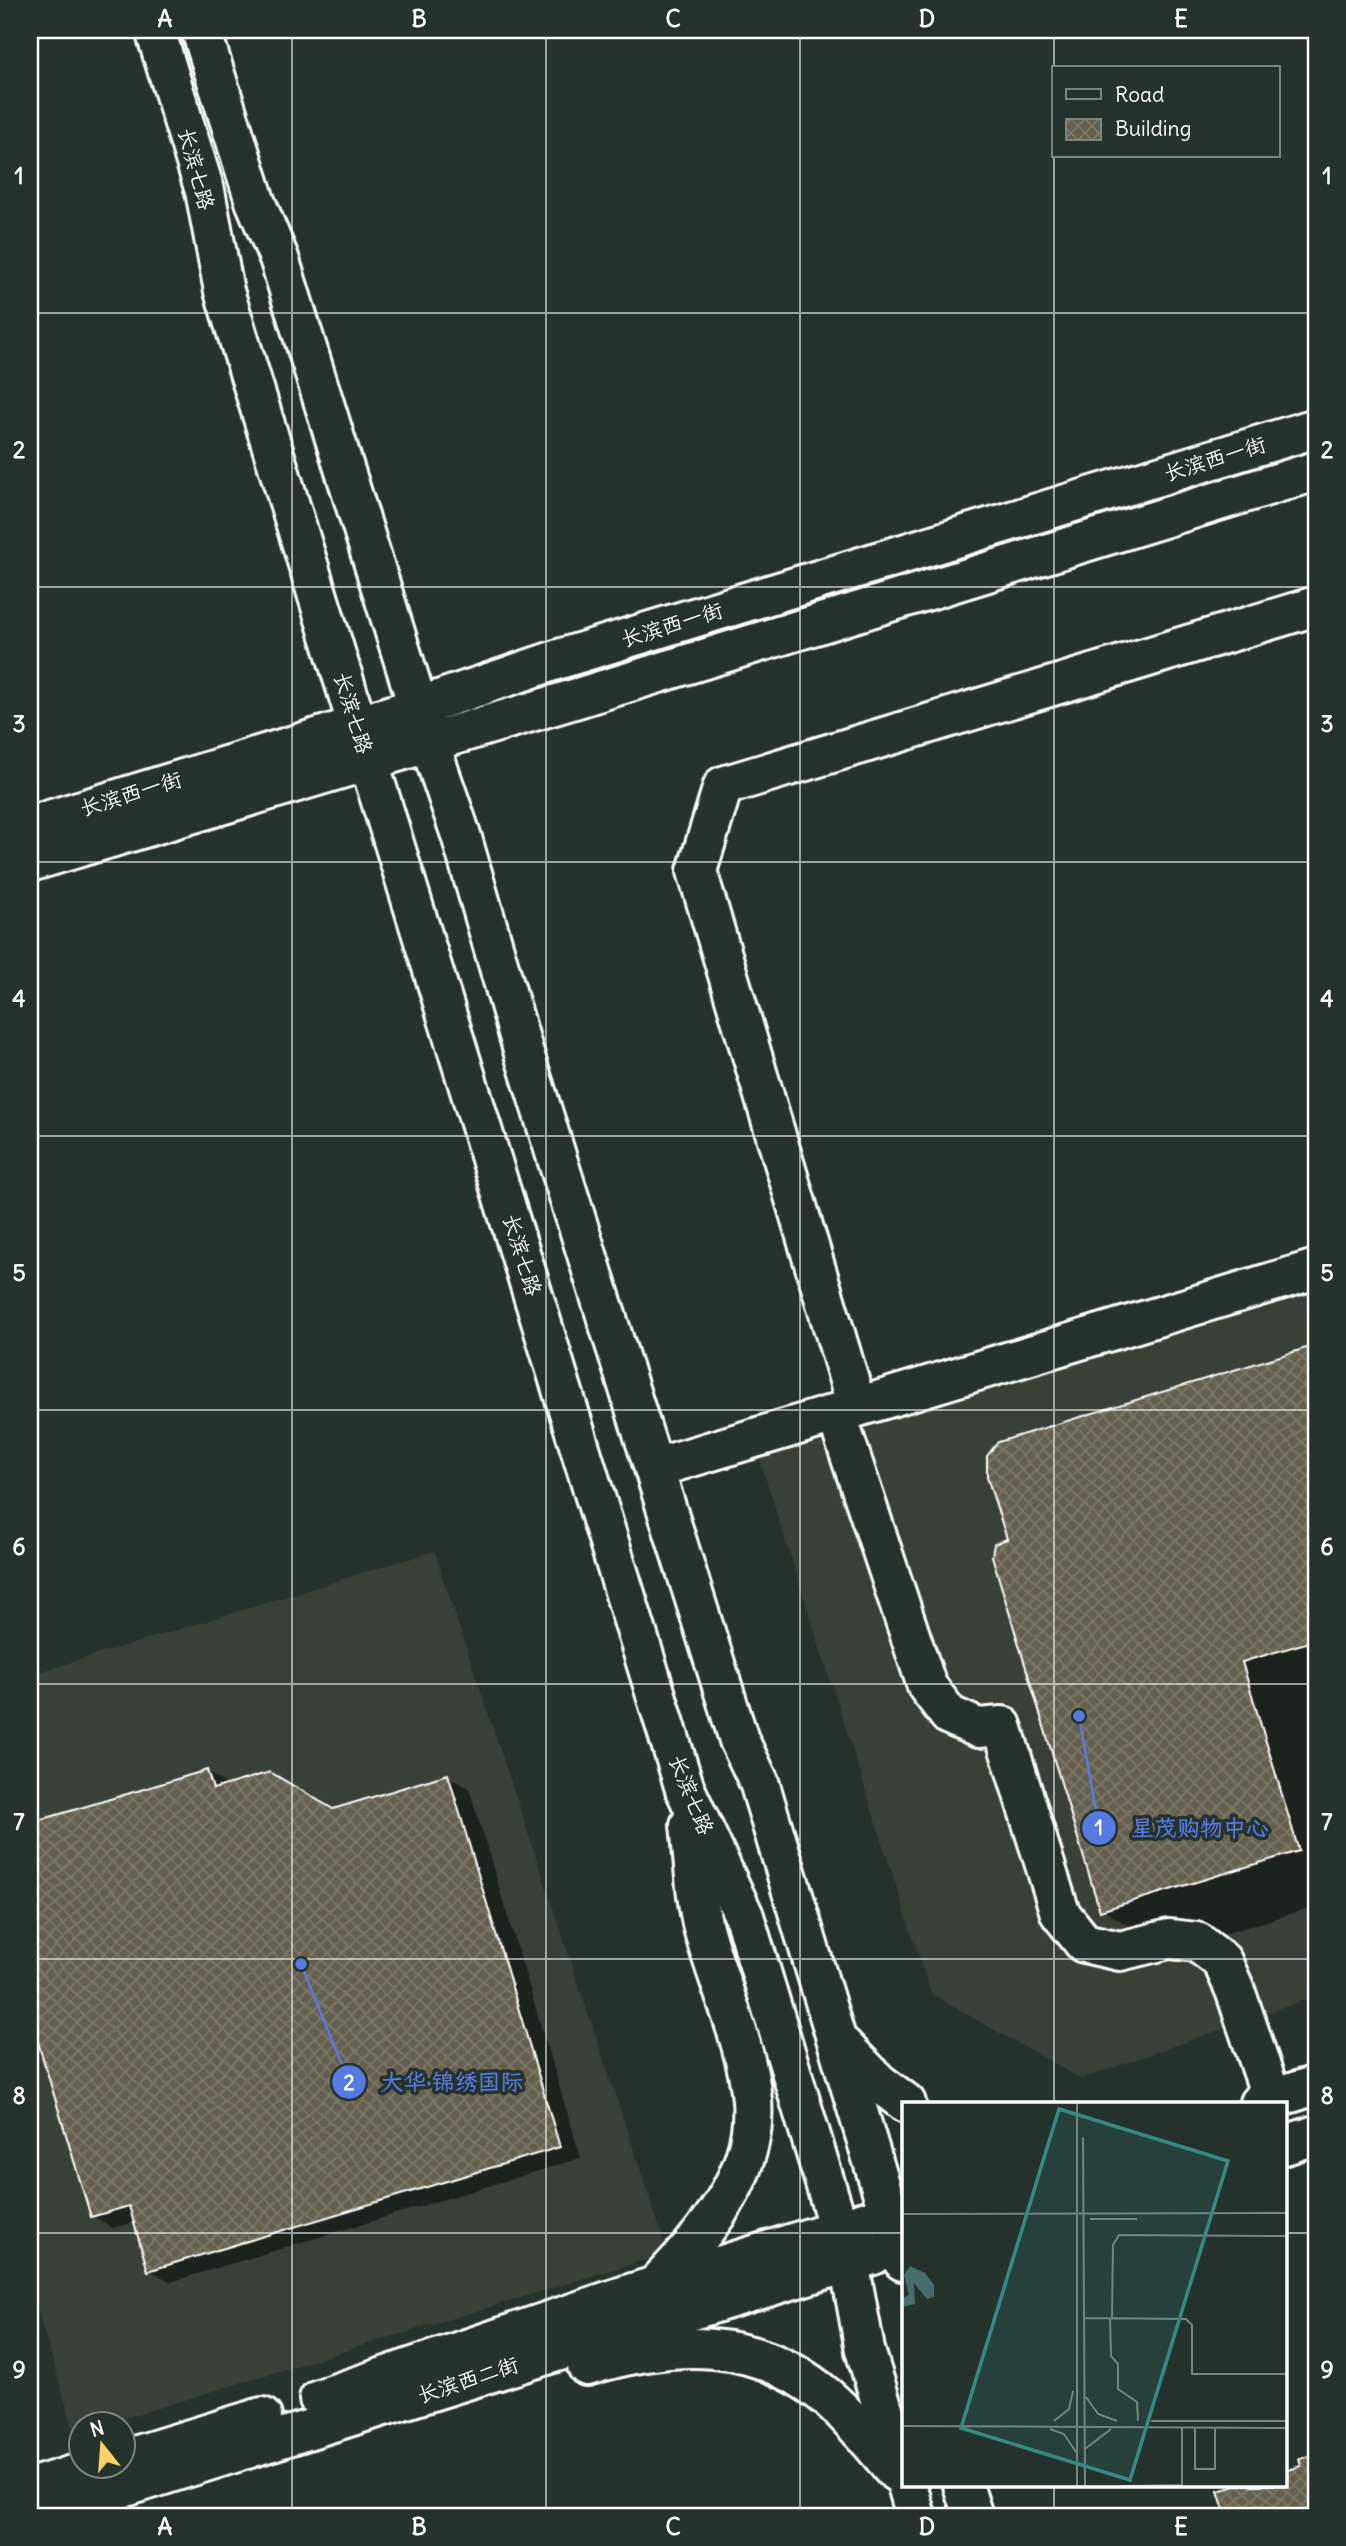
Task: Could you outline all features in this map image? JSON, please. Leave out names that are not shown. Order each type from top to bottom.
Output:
[{"type":"main road","name":"长滨七路","points":[[155,30],[205,191],[224,291],[685,1789],[744,1916],[844,2245],[865,2350],[902,2471]]},
{"type":"main road","points":[[201,30],[255,201],[279,258],[461,835],[523,1049],[739,1740],[759,1782],[900,2236]]},
{"type":"main road","name":"长滨西一街","points":[[424,724],[559,659],[1316,428]]},
{"type":"main road","name":"长滨西一街","points":[[30,862],[363,743],[424,724],[571,700],[1316,471]]},
{"type":"main road","points":[[1316,606],[723,786],[697,871],[927,1686],[949,1715],[978,1728],[1002,1726],[1060,1913],[1084,1943],[1120,1951],[1169,1939],[1197,1942],[1222,1961],[1235,1990],[1265,2101],[1316,2085]]},
{"type":"main road","name":"长滨西一街","points":[[30,826],[363,743]]},
{"type":"main road","points":[[655,1468],[1316,1269]]},
{"type":"main road","points":[[657,2285],[699,2239],[725,2202],[742,2162],[752,2120],[752,2101],[744,2059],[703,1929],[685,1789]]},
{"type":"main road","points":[[839,2042],[879,2083],[905,2102]]},
{"type":"main road","points":[[1286,2145],[1316,2135]]},
{"type":"main road","name":"长滨西二街","points":[[136,2456],[396,2374],[657,2285],[844,2245],[900,2236]]},
{"type":"main road","name":"长滨西二街","points":[[33,2516],[626,2330],[844,2245]]},
{"type":"main road","points":[[253,2448],[394,2426],[603,2361],[646,2353],[707,2347],[760,2357],[807,2382],[846,2416],[902,2479]]},
{"type":"main road","points":[[30,2488],[66,2477]]},
{"type":"main road","points":[[907,2486],[916,2516]]},
{"type":"main road","points":[[963,2486],[973,2516]]},
{"type":"shaded area","points":[[1316,1258],[1316,1996],[1081,2079],[931,1994],[753,1439]]},
{"type":"shaded area","points":[[434,1551],[668,2253],[136,2414],[136,2410],[68,2410],[30,2285],[30,1675]]},
{"type":"building","points":[[1316,1345],[1316,1640],[1242,1662],[1299,1851],[1100,1911],[992,1556],[994,1544],[1007,1539],[987,1477],[987,1456],[998,1442]]},
{"type":"building","points":[[207,1770],[213,1789],[270,1772],[333,1809],[448,1774],[560,2147],[148,2271],[129,2206],[91,2217],[30,2016],[30,1891],[33,1890],[30,1879],[30,1823]]},
{"type":"building","points":[[1316,2454],[1316,2516],[1226,2516],[1218,2491],[1236,2486],[1286,2486],[1286,2471],[1301,2466],[1299,2459]]},
{"type":"place","name":"星茂购物中心","points":[[1079,1716]]},
{"type":"place","name":"大华·锦绣国际","points":[[301,1964]]}]
